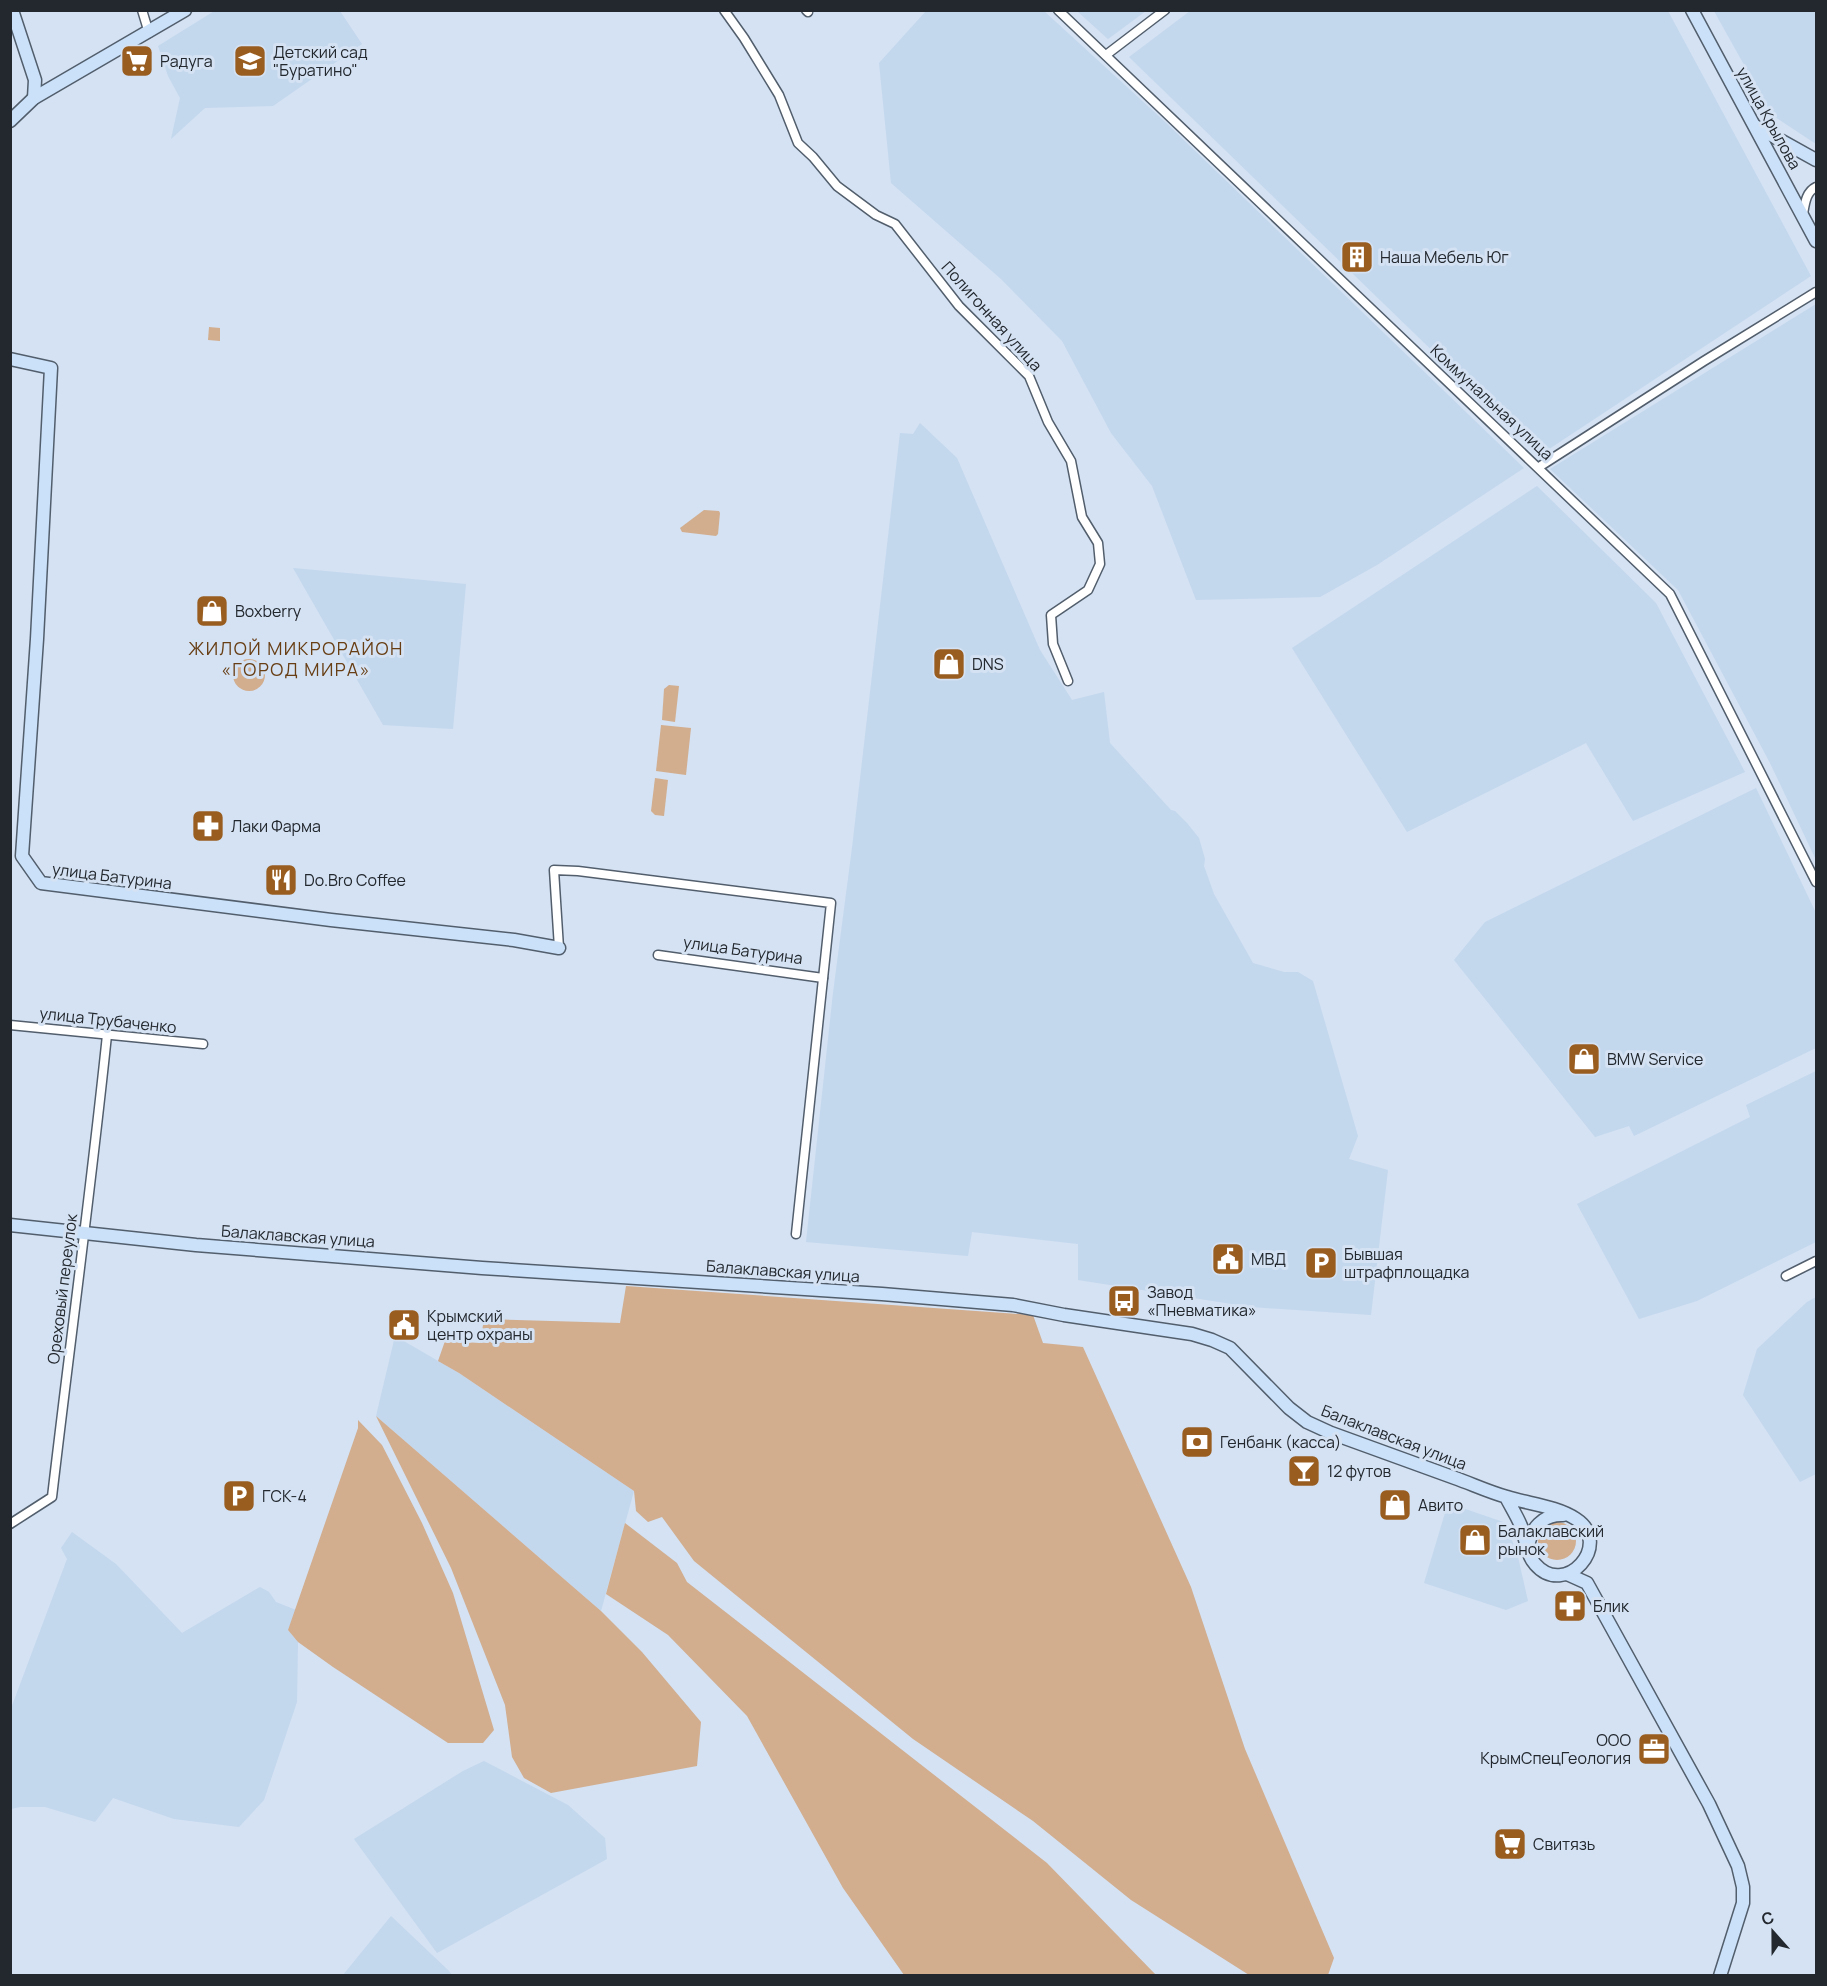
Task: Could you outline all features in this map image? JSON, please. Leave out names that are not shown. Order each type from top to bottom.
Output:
[{"type":"main road","points":[[12,10],[35,81],[34,98]]},
{"type":"main road","points":[[10,121],[34,98],[150,33],[185,10]]},
{"type":"main road","name":"улица Крылова","points":[[1692,10],[1816,241]]},
{"type":"main road","points":[[35,81],[44,86],[55,87]]},
{"type":"main road","points":[[1754,126],[1816,160]]},
{"type":"main road","name":"улица Батурина","points":[[10,359],[51,368],[37,639],[22,856],[41,883],[331,920],[514,940],[559,948]]},
{"type":"main road","name":"Балаклавская улица","points":[[10,1225],[196,1245],[482,1268],[882,1294],[1013,1305],[1192,1334],[1230,1348],[1289,1408],[1306,1422],[1506,1497],[1576,1519],[1587,1532],[1590,1546],[1584,1563]]},
{"type":"main road","points":[[1506,1497],[1521,1525],[1529,1553],[1543,1571],[1556,1575],[1567,1574],[1584,1563]]},
{"type":"main road","points":[[1529,1553],[1529,1540],[1539,1522],[1548,1517],[1568,1516]]},
{"type":"main road","points":[[1584,1563],[1587,1583],[1709,1804],[1738,1866],[1743,1887],[1743,1903],[1720,1976]]},
{"type":"main road","points":[[1567,1574],[1587,1583]]},
{"type":"street","points":[[142,10],[150,33]]},
{"type":"street","name":"Полигонная улица","points":[[724,10],[779,95],[798,143],[837,186],[876,215],[895,224],[959,306],[1029,376],[1048,422],[1071,461],[1082,517],[1098,543],[1100,564],[1088,590],[1051,615],[1053,644],[1068,681]]},
{"type":"street","name":"Коммунальная улица","points":[[1058,10],[1670,594],[1816,882]]},
{"type":"street","points":[[1106,56],[1165,10]]},
{"type":"street","points":[[1803,214],[1806,198],[1816,187]]},
{"type":"street","points":[[1539,467],[1816,292]]},
{"type":"street","points":[[559,948],[554,870],[578,871],[831,903],[796,1234]]},
{"type":"street","name":"улица Батурина","points":[[658,955],[823,978]]},
{"type":"street","name":"улица Трубаченко","points":[[10,1025],[203,1044]]},
{"type":"street","name":"Ореховый переулок","points":[[10,1524],[52,1497],[83,1233],[92,1177],[107,1035]]},
{"type":"street","points":[[1786,1276],[1816,1261]]},
{"type":"shaded area","name":"Детский сад \"Буратино\"","points":[[216,10],[340,11],[362,44],[273,106],[205,108],[171,139],[180,98],[168,76],[158,46]]},
{"type":"shaded area","points":[[926,11],[1044,11],[1163,120],[1524,468],[1377,565],[1320,597],[1196,600],[1152,486],[1111,433],[1062,341],[1001,279],[891,183],[879,63]]},
{"type":"shaded area","points":[[1077,11],[1146,11],[1108,39]]},
{"type":"shaded area","points":[[1190,11],[1668,11],[1811,276],[1540,455],[1129,57]]},
{"type":"shaded area","points":[[1714,11],[1816,11],[1816,144],[1772,115]]},
{"type":"shaded area","points":[[1816,304],[1816,860],[1770,763],[1678,590],[1550,469]]},
{"type":"shaded area","points":[[209,327],[220,328],[220,341],[208,340]]},
{"type":"shaded area","points":[[920,423],[957,458],[1040,650],[1072,700],[1104,692],[1110,743],[1199,838],[1205,859],[1204,866],[1214,894],[1253,963],[1284,972],[1298,972],[1313,981],[1358,1136],[1349,1159],[1388,1170],[1371,1315],[1251,1307],[1078,1280],[1078,1244],[972,1232],[968,1256],[806,1242],[833,993],[900,433],[913,434]]},
{"type":"shaded area","points":[[1537,486],[1656,603],[1745,772],[1633,821],[1586,743],[1407,832],[1292,648]]},
{"type":"shaded area","points":[[704,510],[720,513],[716,536],[682,532],[680,528]]},
{"type":"shaded area","points":[[293,568],[466,584],[453,729],[383,725]]},
{"type":"shaded area","points":[[249,659],[260,664],[265,675],[260,686],[249,691],[238,686],[233,675],[238,664]]},
{"type":"shaded area","points":[[669,685],[679,686],[675,722],[662,720],[664,689]]},
{"type":"shaded area","points":[[661,725],[691,728],[686,775],[656,771]]},
{"type":"shaded area","points":[[655,778],[668,780],[664,816],[655,815],[651,811]]},
{"type":"shaded area","points":[[1756,788],[1816,913],[1816,1048],[1634,1136],[1629,1126],[1595,1137],[1454,960],[1485,922]]},
{"type":"shaded area","points":[[1816,1071],[1816,1242],[1697,1301],[1639,1319],[1577,1204],[1750,1117],[1746,1105]]},
{"type":"shaded area","points":[[626,1286],[1033,1315],[1043,1343],[1083,1347],[1191,1587],[1245,1749],[1334,1958],[1328,1975],[1249,1975],[1131,1900],[1033,1821],[913,1739],[694,1561],[662,1517],[648,1522],[636,1511],[634,1491],[438,1361],[445,1341],[480,1343],[484,1319],[620,1323]]},
{"type":"shaded area","points":[[1816,1297],[1816,1474],[1800,1482],[1743,1395],[1757,1349],[1807,1302]]},
{"type":"shaded area","points":[[395,1336],[459,1373],[634,1491],[601,1611],[376,1416]]},
{"type":"shaded area","points":[[376,1416],[601,1611],[642,1652],[701,1722],[697,1766],[551,1793],[524,1778],[512,1757],[505,1705],[451,1568]]},
{"type":"shaded area","points":[[358,1420],[382,1445],[422,1523],[453,1593],[494,1730],[483,1743],[448,1743],[333,1667],[298,1642],[288,1630],[358,1428]]},
{"type":"shaded area","name":"Балаклавский рынок","points":[[1448,1503],[1506,1523],[1518,1557],[1528,1601],[1506,1610],[1424,1583]]},
{"type":"shaded area","points":[[1557,1522],[1570,1528],[1576,1541],[1570,1554],[1557,1560],[1544,1554],[1538,1541],[1544,1528]]},
{"type":"shaded area","points":[[625,1523],[677,1563],[687,1582],[1047,1863],[1156,1975],[904,1975],[843,1888],[747,1716],[668,1635],[606,1594]]},
{"type":"shaded area","points":[[72,1532],[116,1564],[182,1633],[260,1587],[269,1592],[276,1602],[296,1610],[288,1630],[298,1642],[297,1702],[264,1800],[239,1827],[174,1819],[113,1798],[95,1822],[45,1807],[11,1809],[10,1711],[67,1559],[61,1548]]},
{"type":"shaded area","points":[[484,1761],[568,1805],[605,1838],[607,1859],[437,1953],[354,1839],[463,1771]]},
{"type":"shaded area","points":[[391,1916],[449,1971],[452,1975],[343,1975]]},
{"type":"place","name":"Радуга","points":[[137,61]]},
{"type":"place","name":"Детский сад \"Буратино\"","points":[[250,61]]},
{"type":"place","name":"Наша Мебель Юг","points":[[1357,257]]},
{"type":"place","name":"Boxberry","points":[[212,611]]},
{"type":"place","name":"DNS","points":[[949,664]]},
{"type":"place","name":"Лаки Фарма","points":[[208,826]]},
{"type":"place","name":"Do.Bro Coffee","points":[[281,880]]},
{"type":"place","name":"BMW Service","points":[[1584,1059]]},
{"type":"place","name":"МВД","points":[[1228,1259]]},
{"type":"place","name":"Бывшая штрафплощадка","points":[[1321,1263]]},
{"type":"place","name":"Завод «Пневматика»","points":[[1124,1301]]},
{"type":"place","name":"Крымский центр охраны","points":[[404,1325]]},
{"type":"place","name":"Генбанк (касса)","points":[[1197,1442]]},
{"type":"place","name":"12 футов","points":[[1304,1471]]},
{"type":"place","name":"ГСК-4","points":[[239,1496]]},
{"type":"place","name":"Авито","points":[[1395,1505]]},
{"type":"place","name":"Балаклавский рынок","points":[[1475,1540]]},
{"type":"place","name":"Блик","points":[[1570,1606]]},
{"type":"place","name":"ООО КрымСпецГеология","points":[[1654,1749]]},
{"type":"place","name":"Свитязь","points":[[1510,1844]]},
{"type":"district","name":"ЖИЛОЙ МИКРОРАЙОН «ГОРОД МИРА»","points":[[296,658]]}]
